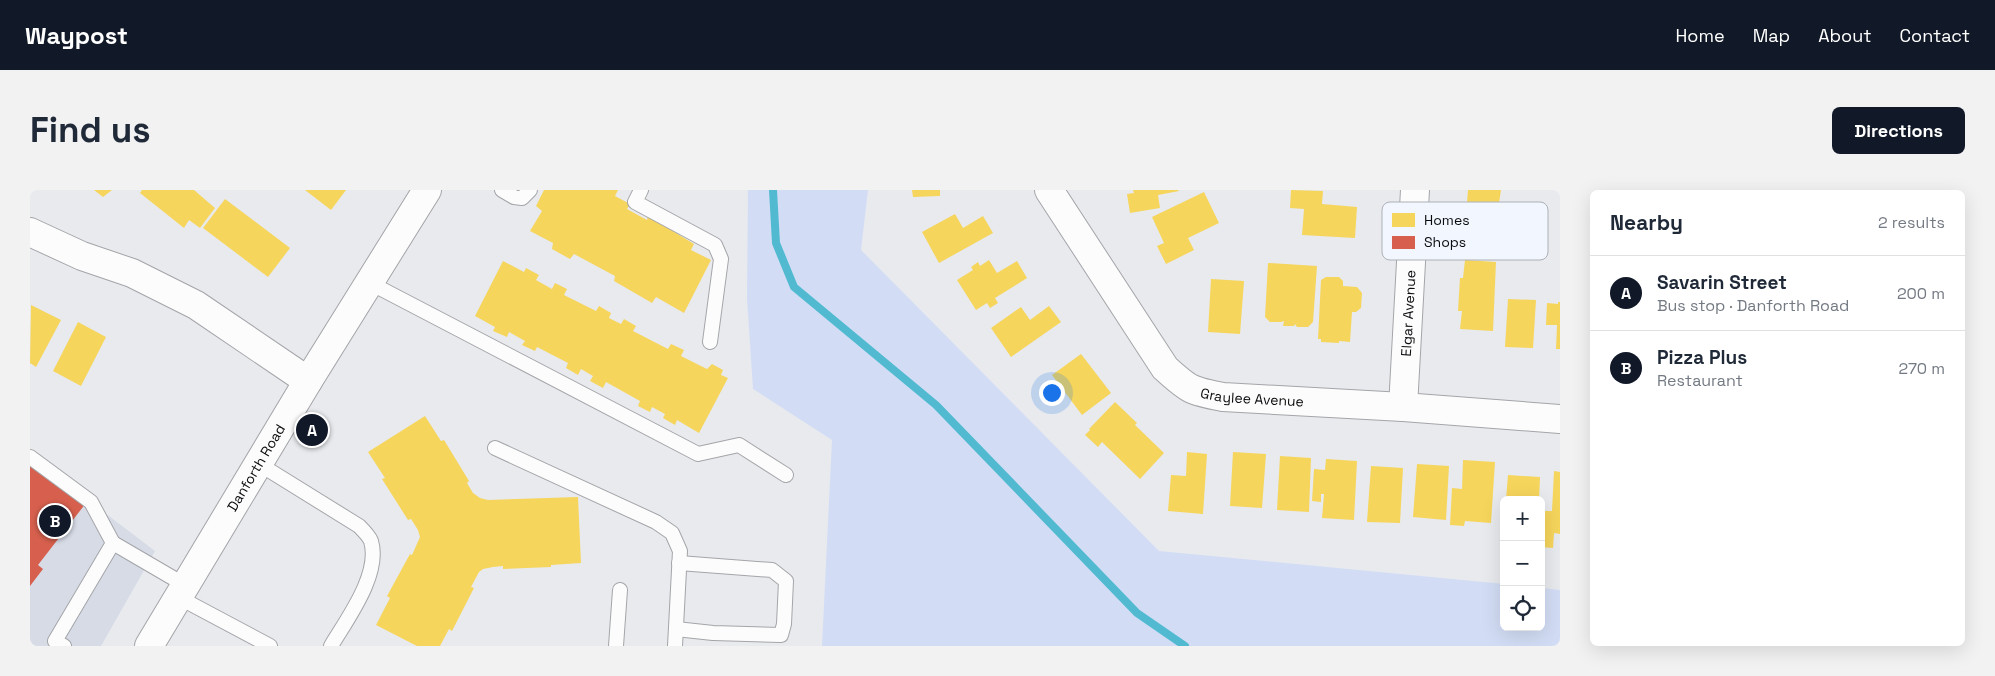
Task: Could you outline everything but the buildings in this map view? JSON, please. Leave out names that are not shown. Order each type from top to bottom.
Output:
[{"type":"street","name":"Danforth Road","points":[[149,646],[308,381],[427,190]]},
{"type":"street","name":"Graylee Avenue","points":[[1049,190],[1165,368],[1185,386],[1195,392],[1223,397],[1560,418]]},
{"type":"street","points":[[30,232],[82,256],[132,273],[196,305],[308,381]]},
{"type":"street","name":"Elgar Avenue","points":[[1403,407],[1411,260]]},
{"type":"lane","points":[[502,190],[514,197],[522,198],[530,190]]},
{"type":"lane","points":[[641,190],[635,202],[715,245],[719,251],[721,259],[710,342]]},
{"type":"lane","points":[[370,283],[698,454],[739,445],[786,475]]},
{"type":"lane","points":[[495,448],[656,522],[672,533],[680,551],[675,646]]},
{"type":"lane","points":[[30,457],[91,502],[113,543],[182,591],[270,646]]},
{"type":"lane","points":[[258,464],[359,526],[371,540],[373,562],[366,585],[331,646]]},
{"type":"lane","points":[[64,646],[55,641],[113,543]]},
{"type":"lane","points":[[676,629],[713,633],[781,635],[784,624],[786,581],[772,570],[679,563]]},
{"type":"lane","points":[[616,646],[620,590]]},
{"type":"shaded area","points":[[748,190],[868,190],[861,250],[1159,551],[1500,584],[1500,631],[1545,631],[1545,588],[1560,590],[1560,646],[822,646],[832,440],[753,389],[747,298]]},
{"type":"shaded area","points":[[30,456],[155,551],[101,646],[30,646]]},
{"type":"waterway","points":[[773,190],[776,243],[794,287],[936,405],[1137,613],[1185,646]]},
{"type":"place","name":"Savarin Street","points":[[312,430]]},
{"type":"place","name":"Pizza Plus","points":[[55,521]]}]
